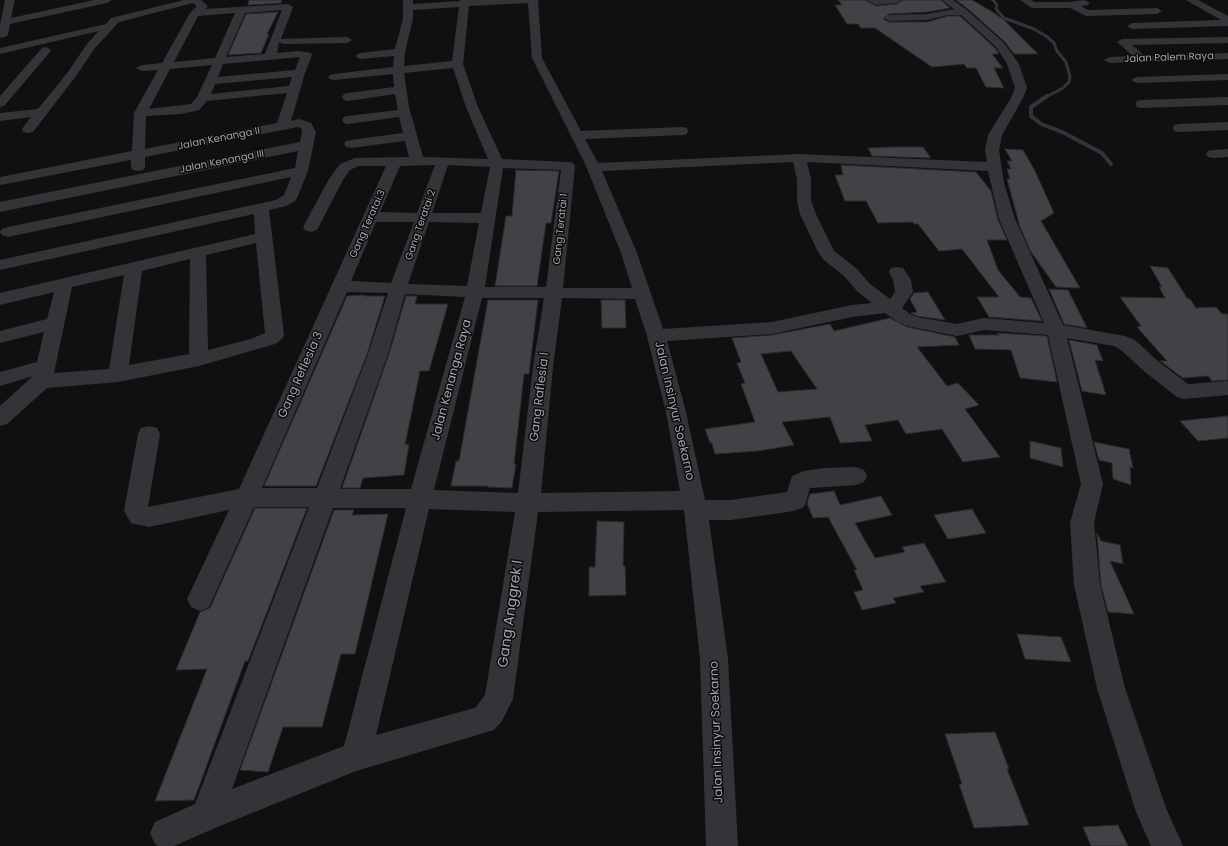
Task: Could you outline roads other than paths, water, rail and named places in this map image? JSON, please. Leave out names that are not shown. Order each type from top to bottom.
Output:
[{"type":"street","points":[[6,22],[107,0]]},
{"type":"street","points":[[0,51],[112,23],[155,10],[264,0]]},
{"type":"street","points":[[417,162],[404,113],[398,70],[400,52],[408,19],[408,3],[533,0]]},
{"type":"street","name":"Jalan Insinyur Soekarno","points":[[533,0],[537,58],[577,135],[605,166],[629,254],[643,294],[669,335],[676,412],[708,508],[722,846]]},
{"type":"street","points":[[871,0],[876,2],[897,0]]},
{"type":"street","points":[[947,0],[986,31],[1007,54],[1013,64],[1021,88],[1017,98],[995,135],[992,150],[997,183],[1007,219],[1056,330],[1092,484],[1082,523],[1087,586],[1111,688],[1152,812],[1167,846]]},
{"type":"street","points":[[1025,0],[1032,5],[1072,5],[1097,2]]},
{"type":"street","points":[[1142,0],[1184,24]]},
{"type":"street","points":[[1191,0],[1228,22]]},
{"type":"street","points":[[310,227],[336,179],[349,164],[355,162],[442,161],[496,164],[472,107],[457,64],[464,2]]},
{"type":"street","points":[[94,3],[112,23]]},
{"type":"street","points":[[146,3],[155,10]]},
{"type":"street","points":[[1,41],[10,4],[22,6]]},
{"type":"street","points":[[197,5],[241,10],[288,7],[274,42],[270,57]]},
{"type":"street","points":[[136,235],[140,113],[167,65],[197,5]]},
{"type":"street","points":[[219,5],[241,10]]},
{"type":"street","points":[[1072,5],[1086,13]]},
{"type":"street","points":[[199,102],[210,81],[217,61],[241,10]]},
{"type":"street","points":[[1052,13],[1159,11]]},
{"type":"street","points":[[1210,11],[1228,11]]},
{"type":"street","points":[[889,18],[927,17],[948,12],[964,12]]},
{"type":"street","points":[[1132,26],[1228,22]]},
{"type":"street","points":[[28,129],[72,74],[91,46],[112,23]]},
{"type":"street","points":[[1,41],[17,33]]},
{"type":"street","points":[[274,42],[347,40]]},
{"type":"street","points":[[1143,59],[1122,42],[1228,40]]},
{"type":"street","points":[[76,48],[91,46]]},
{"type":"street","points":[[0,54],[49,50],[0,103]]},
{"type":"street","points":[[360,56],[400,52]]},
{"type":"street","points":[[142,68],[299,54],[307,55],[299,73],[283,126]]},
{"type":"street","name":"Jalan Palem Raya","points":[[1138,80],[1110,60],[1225,58]]},
{"type":"street","points":[[334,77],[457,64]]},
{"type":"street","points":[[210,81],[299,73]]},
{"type":"street","points":[[1138,80],[1228,77]]},
{"type":"street","points":[[1199,78],[1228,98]]},
{"type":"street","points":[[1138,80],[1170,103]]},
{"type":"street","points":[[140,113],[181,110],[199,102],[295,89]]},
{"type":"street","points":[[348,97],[400,90]]},
{"type":"street","points":[[1141,104],[1228,101]]},
{"type":"street","points":[[3,251],[136,235],[281,203],[290,198],[301,171],[309,132],[308,129],[299,123],[298,106],[291,103]]},
{"type":"street","points":[[0,117],[42,112]]},
{"type":"street","points":[[348,120],[404,113]]},
{"type":"street","name":"Jalan Kenanga II","points":[[0,180],[299,123]]},
{"type":"street","points":[[1179,128],[1228,126]]},
{"type":"street","points":[[577,135],[682,131]]},
{"type":"street","points":[[351,144],[411,136]]},
{"type":"street","name":"Jalan Kenanga III","points":[[7,205],[307,145]]},
{"type":"street","points":[[1213,154],[1228,153]]},
{"type":"street","points":[[605,166],[799,158],[994,167]]},
{"type":"street","points":[[799,158],[804,179],[804,201],[808,214],[826,252],[830,257],[850,272],[859,284],[888,307],[913,322],[943,329],[957,330],[984,324],[1056,330],[1118,340],[1124,342],[1152,367],[1184,392],[1228,388]]},
{"type":"street","name":"Gang Teratai 2","points":[[207,815],[378,354],[398,288],[424,218],[442,161]]},
{"type":"street","name":"Gang Teratai.3","points":[[341,286],[395,162]]},
{"type":"street","name":"Gang Teratai 1","points":[[496,164],[568,166],[554,292]]},
{"type":"street","name":"Jalan Kenanga Raya","points":[[356,756],[420,499],[475,292],[496,164]]},
{"type":"street","points":[[3,251],[137,205],[301,171]]},
{"type":"street","points":[[3,251],[7,205]]},
{"type":"street","points":[[0,379],[44,373],[68,380],[118,375],[199,359],[262,342],[275,335],[261,208]]},
{"type":"street","points":[[370,217],[487,218]]},
{"type":"street","points":[[0,299],[263,237]]},
{"type":"street","points":[[198,252],[199,359]]},
{"type":"street","points":[[118,375],[134,267]]},
{"type":"street","points":[[669,335],[772,328],[852,311],[888,307],[896,304],[904,292],[902,280],[897,272]]},
{"type":"street","points":[[0,418],[44,373],[64,284]]},
{"type":"street","points":[[341,286],[475,292],[643,294]]},
{"type":"street","name":"Gang Reflesia 3","points":[[200,599],[341,286]]},
{"type":"street","name":"Gang Raflesia l","points":[[528,503],[543,367],[554,292]]},
{"type":"street","points":[[0,337],[55,323]]},
{"type":"street","points":[[149,434],[136,511],[140,516],[148,517],[247,497],[420,499],[708,508],[794,501],[797,498],[800,483],[804,480],[824,477],[856,476]]},
{"type":"street","name":"Gang Anggrek l","points":[[356,756],[484,720],[492,711],[499,699],[528,503]]},
{"type":"street","points":[[166,834],[207,815],[356,756]]},
{"type":"waterway","points":[[993,0],[997,5],[996,9],[1004,18],[1034,29],[1046,36],[1054,43],[1057,51],[1066,62],[1070,77],[1069,82],[1063,88],[1046,97]]},
{"type":"waterway","points":[[1047,96],[1031,107],[1031,116],[1041,124],[1062,132],[1102,153],[1111,164]]}]
